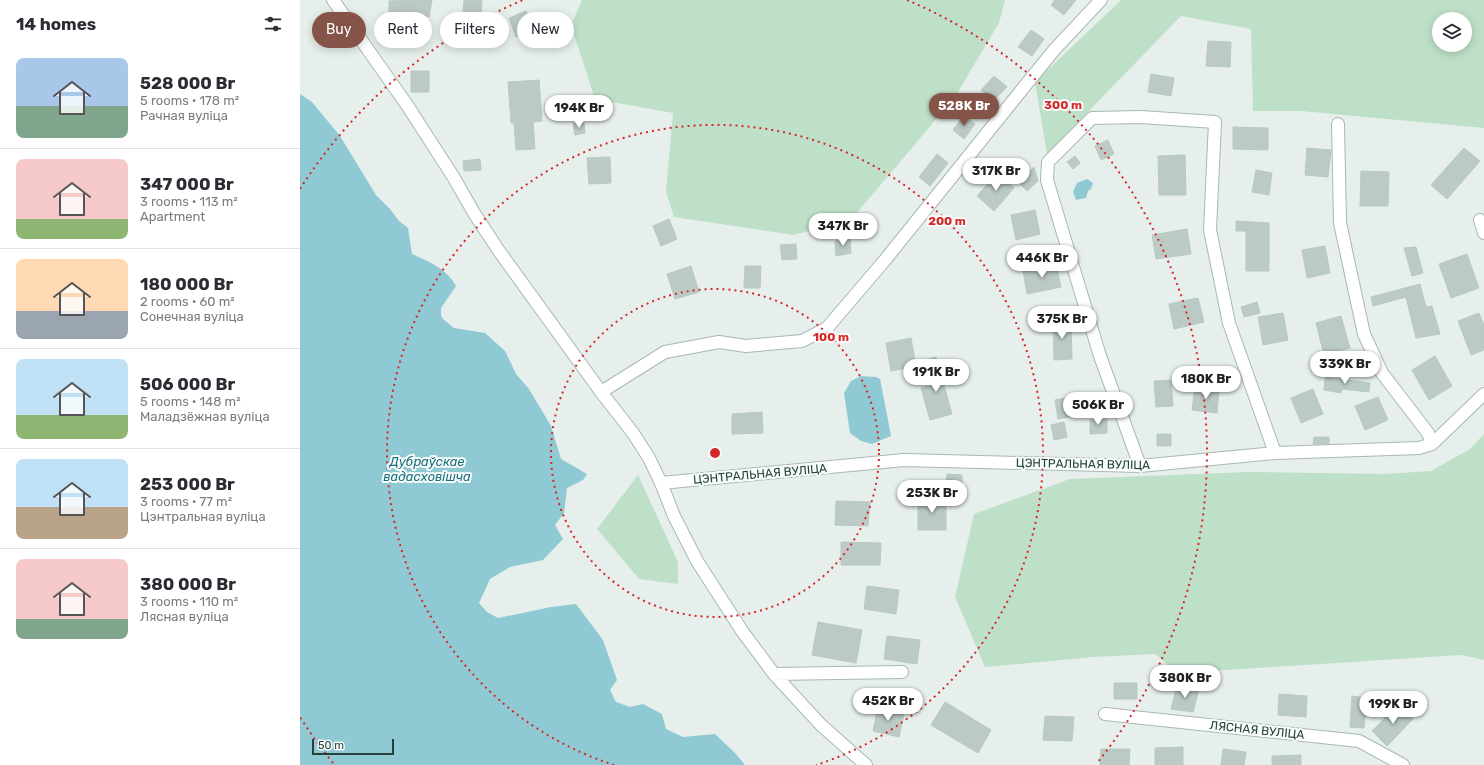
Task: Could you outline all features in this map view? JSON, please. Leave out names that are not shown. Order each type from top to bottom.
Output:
[{"type":"street","points":[[333,0],[407,105],[499,251],[600,392],[637,439],[649,458],[674,516],[697,561],[742,632],[774,674],[820,725],[866,765]]},
{"type":"street","points":[[600,392],[664,352],[719,342],[746,346],[802,341],[827,328],[1055,50],[1102,0]]},
{"type":"street","points":[[1140,466],[1100,356],[1047,180],[1048,162],[1092,118],[1141,117],[1215,122],[1210,230],[1229,323],[1274,453]]},
{"type":"street","points":[[1338,124],[1340,223],[1364,334],[1382,373],[1428,433],[1432,444],[1484,394]]},
{"type":"street","points":[[1480,220],[1484,233]]},
{"type":"street","name":"ЦЭНТРАЛЬНАЯ ВУЛІЦА","points":[[661,483],[904,460],[1140,466],[1274,453],[1419,448],[1432,444]]},
{"type":"street","points":[[774,674],[902,672]]},
{"type":"street","name":"ЛЯСНАЯ ВУЛІЦА","points":[[1105,714],[1359,741],[1403,765]]},
{"type":"green space","points":[[582,0],[1005,0],[999,23],[955,97],[850,221],[793,235],[674,217],[666,192],[673,113],[595,99],[574,34],[574,18]]},
{"type":"green space","points":[[1121,0],[1484,0],[1484,128],[1301,111],[1253,111],[1251,29],[1181,16],[1047,154],[1035,82]]},
{"type":"green space","points":[[1484,434],[1484,660],[1461,655],[1178,673],[1155,654],[1093,657],[985,667],[955,597],[974,514],[1070,479],[1248,472],[1385,474],[1431,471],[1470,449]]},
{"type":"green space","points":[[638,475],[678,562],[678,584],[639,579],[597,529]]},
{"type":"water","name":"Дубраўскае вадасховішча","points":[[300,94],[312,102],[340,136],[376,195],[390,209],[399,221],[408,228],[412,254],[443,271],[456,286],[441,308],[441,315],[443,319],[454,328],[485,333],[505,351],[516,374],[529,389],[551,426],[561,459],[587,474],[583,480],[567,488],[564,513],[555,525],[563,539],[543,560],[510,567],[490,579],[479,603],[487,612],[498,618],[551,607],[576,604],[603,640],[617,680],[610,690],[616,702],[630,707],[643,704],[662,714],[666,729],[683,737],[715,734],[745,765],[300,765]]},
{"type":"water","points":[[1087,179],[1093,183],[1091,189],[1088,191],[1086,198],[1076,200],[1073,192],[1077,183]]},
{"type":"water","points":[[861,376],[876,377],[880,379],[891,436],[872,444],[861,441],[850,433],[844,393],[851,381]]},
{"type":"building","points":[[432,0],[430,12],[389,12],[389,1]]},
{"type":"building","points":[[464,0],[482,0],[481,12],[463,12]]},
{"type":"building","points":[[1055,0],[1076,0],[1064,15],[1051,5]]},
{"type":"building","points":[[517,15],[516,37],[509,18]]},
{"type":"building","points":[[1031,30],[1044,39],[1032,56],[1018,47]]},
{"type":"building","points":[[1208,41],[1231,42],[1230,67],[1206,66]]},
{"type":"building","points":[[411,71],[429,71],[429,92],[411,92]]},
{"type":"building","points":[[1151,74],[1174,78],[1171,96],[1148,92]]},
{"type":"building","points":[[994,76],[1007,87],[993,101],[981,90]]},
{"type":"building","points":[[539,80],[542,121],[533,122],[535,149],[516,150],[514,123],[511,123],[508,82]]},
{"type":"building","points":[[964,115],[975,124],[964,139],[953,130]]},
{"type":"building","points":[[584,123],[585,133],[575,135],[573,124]]},
{"type":"building","points":[[1233,127],[1268,128],[1268,150],[1233,149]]},
{"type":"building","points":[[1108,140],[1114,154],[1101,160],[1095,146]]},
{"type":"building","points":[[1307,148],[1331,150],[1328,177],[1305,175]]},
{"type":"building","points":[[1464,148],[1480,161],[1447,199],[1431,185]]},
{"type":"building","points":[[937,154],[948,163],[930,186],[919,177]]},
{"type":"building","points":[[1185,155],[1186,195],[1159,195],[1158,156]]},
{"type":"building","points":[[1075,156],[1080,163],[1073,169],[1067,162]]},
{"type":"building","points":[[610,157],[611,183],[589,184],[587,158]]},
{"type":"building","points":[[480,159],[481,170],[464,171],[463,161]]},
{"type":"building","points":[[1034,167],[1038,181],[1027,191],[1019,183]]},
{"type":"building","points":[[1256,170],[1272,173],[1269,195],[1252,192]]},
{"type":"building","points":[[1361,171],[1389,172],[1388,206],[1360,206]]},
{"type":"building","points":[[997,173],[1014,188],[994,211],[977,196]]},
{"type":"building","points":[[1035,210],[1040,234],[1016,240],[1011,215]]},
{"type":"building","points":[[669,219],[677,239],[661,246],[653,226]]},
{"type":"building","points":[[1236,221],[1269,223],[1269,271],[1246,271],[1246,231],[1236,231]]},
{"type":"building","points":[[1187,229],[1191,254],[1156,259],[1152,235]]},
{"type":"building","points":[[850,238],[851,253],[836,256],[835,241]]},
{"type":"building","points":[[796,244],[797,259],[782,260],[780,245]]},
{"type":"building","points":[[1325,246],[1330,273],[1307,278],[1302,250]]},
{"type":"building","points":[[1416,247],[1423,273],[1412,276],[1404,248]]},
{"type":"building","points":[[1467,254],[1479,288],[1451,298],[1439,264]]},
{"type":"building","points":[[1056,264],[1061,287],[1027,294],[1023,271]]},
{"type":"building","points":[[691,266],[699,292],[675,299],[667,274]]},
{"type":"building","points":[[745,266],[761,266],[760,288],[744,288]]},
{"type":"building","points":[[1420,284],[1426,307],[1432,306],[1440,334],[1416,338],[1406,297],[1373,306],[1371,297]]},
{"type":"building","points":[[1198,298],[1204,322],[1174,329],[1169,304]]},
{"type":"building","points":[[1257,302],[1260,313],[1244,317],[1241,307]]},
{"type":"building","points":[[1283,313],[1288,340],[1263,345],[1258,317]]},
{"type":"building","points":[[1479,313],[1484,325],[1484,350],[1471,355],[1458,321]]},
{"type":"building","points":[[1341,316],[1350,348],[1324,355],[1316,323]]},
{"type":"building","points":[[1071,320],[1072,359],[1054,360],[1053,321]]},
{"type":"building","points":[[911,338],[916,366],[891,371],[886,343]]},
{"type":"building","points":[[1435,356],[1452,386],[1429,400],[1412,370]]},
{"type":"building","points":[[936,357],[952,414],[930,420],[921,388],[933,385],[926,360]]},
{"type":"building","points":[[1325,377],[1370,383],[1369,392],[1342,389],[1341,393],[1324,390]]},
{"type":"building","points":[[1171,380],[1173,406],[1156,407],[1154,381]]},
{"type":"building","points":[[1195,387],[1219,390],[1217,413],[1192,410]]},
{"type":"building","points":[[1313,389],[1323,414],[1301,423],[1291,398]]},
{"type":"building","points":[[1076,396],[1080,415],[1058,419],[1055,400]]},
{"type":"building","points":[[1378,397],[1388,420],[1365,430],[1355,406]]},
{"type":"building","points":[[762,412],[763,433],[732,434],[732,414]]},
{"type":"building","points":[[1107,419],[1107,433],[1090,434],[1090,420]]},
{"type":"building","points":[[1064,422],[1067,437],[1054,440],[1051,425]]},
{"type":"building","points":[[1157,434],[1171,434],[1171,446],[1157,446]]},
{"type":"building","points":[[1314,437],[1329,437],[1329,444],[1313,444]]},
{"type":"building","points":[[947,474],[962,475],[962,489],[946,488]]},
{"type":"building","points":[[918,497],[946,497],[946,530],[918,530]]},
{"type":"building","points":[[836,501],[870,502],[868,526],[835,525]]},
{"type":"building","points":[[841,542],[881,543],[880,565],[841,565]]},
{"type":"building","points":[[867,586],[899,590],[896,614],[864,609]]},
{"type":"building","points":[[818,622],[862,630],[856,663],[812,655]]},
{"type":"building","points":[[887,636],[920,640],[917,664],[884,659]]},
{"type":"building","points":[[1114,683],[1137,683],[1137,699],[1114,699]]},
{"type":"building","points":[[1177,685],[1199,689],[1193,712],[1171,709]]},
{"type":"building","points":[[1279,694],[1307,696],[1306,717],[1278,715]]},
{"type":"building","points":[[1352,696],[1367,698],[1364,728],[1350,727]]},
{"type":"building","points":[[945,702],[991,730],[978,753],[931,725]]},
{"type":"building","points":[[1399,704],[1413,719],[1387,746],[1372,731]]},
{"type":"building","points":[[878,708],[904,714],[899,737],[873,731]]},
{"type":"building","points":[[1045,716],[1074,717],[1072,741],[1043,740]]},
{"type":"building","points":[[1183,747],[1183,765],[1155,765],[1155,748]]},
{"type":"building","points":[[1101,749],[1130,749],[1129,765],[1100,765]]},
{"type":"building","points":[[1223,749],[1246,752],[1244,765],[1221,765]]},
{"type":"building","points":[[1301,755],[1301,765],[1272,765],[1272,756]]}]
